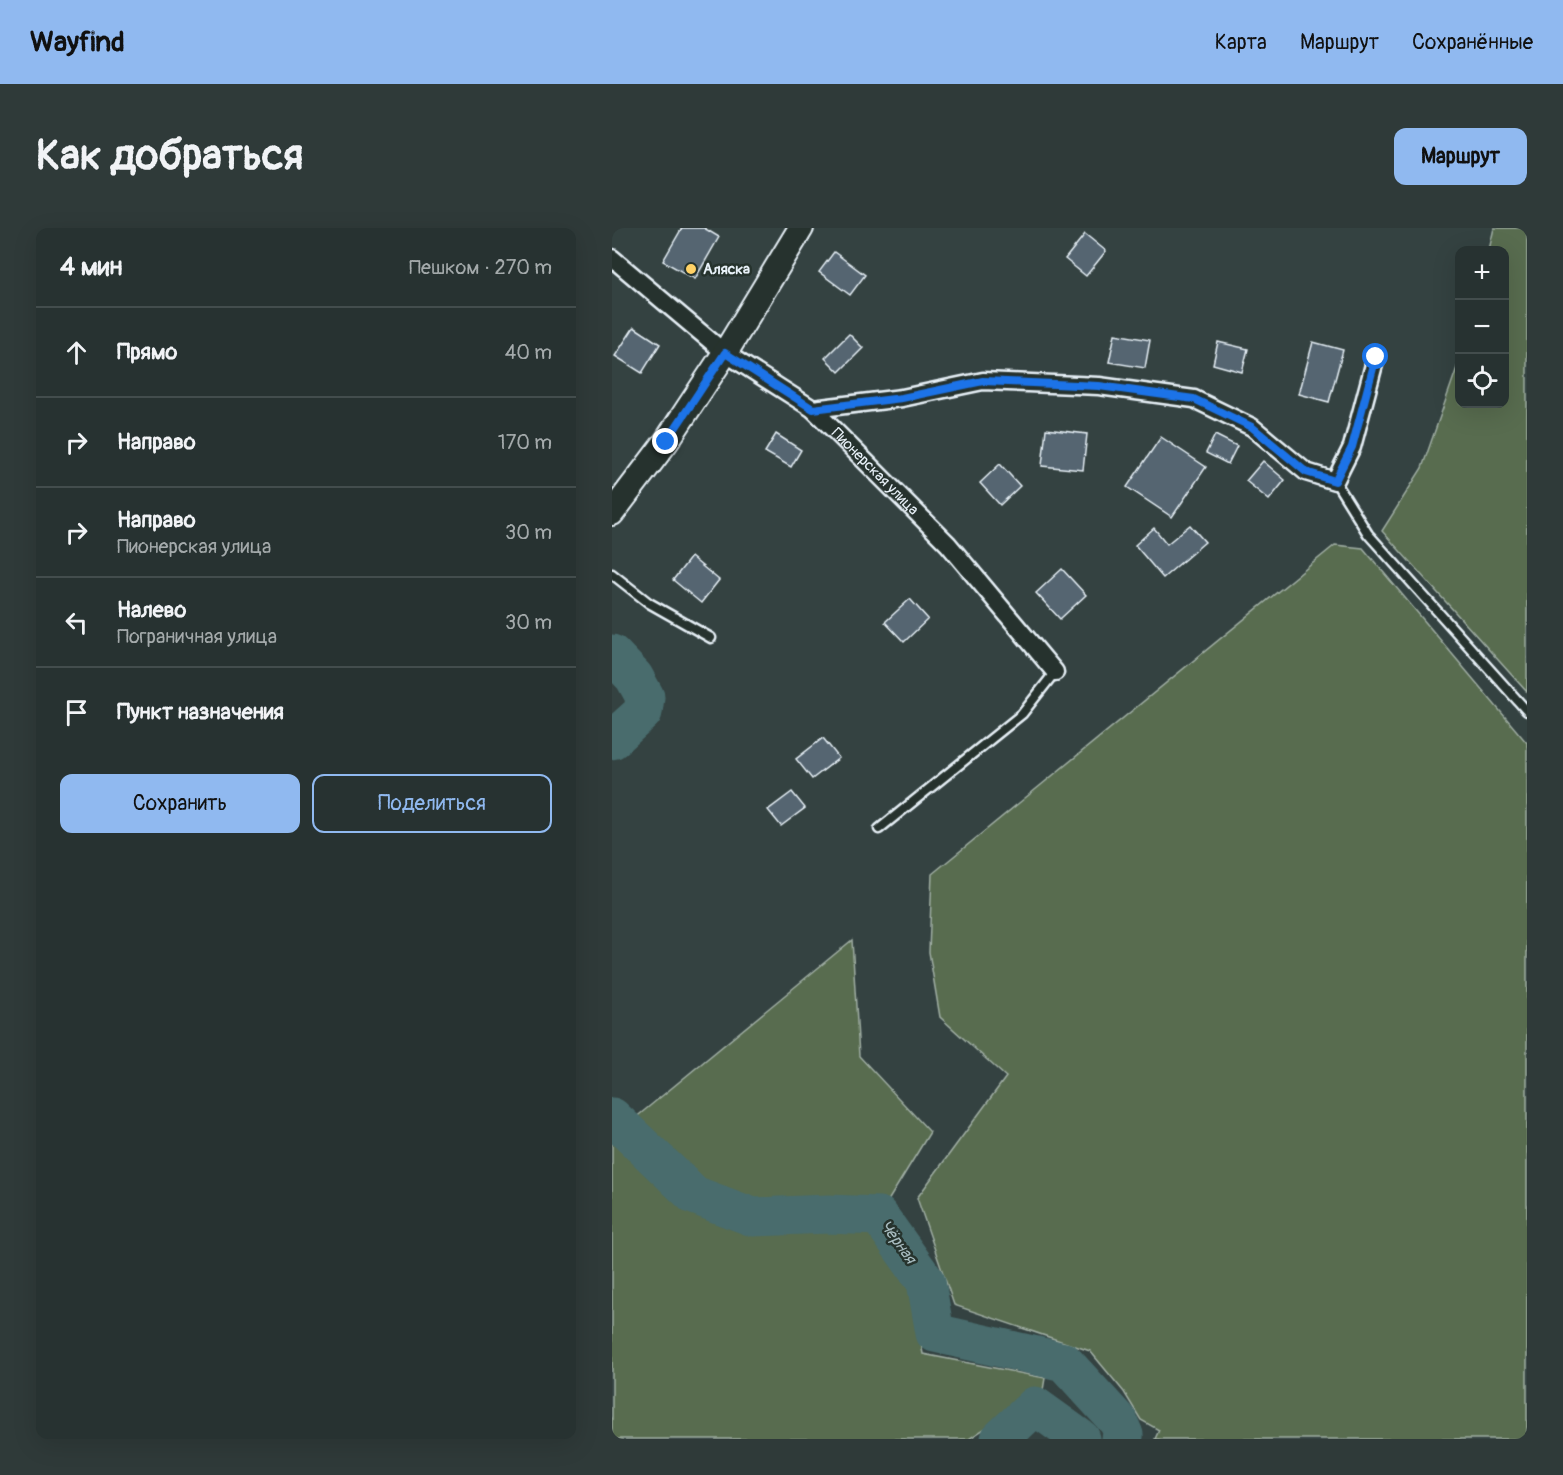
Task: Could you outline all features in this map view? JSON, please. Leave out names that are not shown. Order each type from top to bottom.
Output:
[{"type":"main road","points":[[612,513],[666,442],[725,353],[801,228]]},
{"type":"street","name":"Пионерская улица","points":[[612,258],[725,353],[813,409],[948,543],[1055,672]]},
{"type":"street","points":[[813,409],[902,398],[983,381],[1123,389],[1194,399],[1252,427],[1306,472],[1335,481],[1352,447],[1376,357]]},
{"type":"lane","points":[[1335,481],[1368,534],[1527,711]]},
{"type":"lane","points":[[612,574],[650,603],[711,638]]},
{"type":"lane","points":[[879,829],[1022,714],[1055,672]]},
{"type":"green space","points":[[1494,228],[1527,228],[1527,692],[1382,531],[1422,468],[1455,373],[1455,408],[1509,408],[1509,246],[1490,246]]},
{"type":"green space","points":[[1335,545],[1363,548],[1527,743],[1527,1439],[1155,1439],[1159,1430],[1141,1420],[1124,1392],[1090,1351],[954,1305],[917,1198],[1006,1077],[940,1017],[929,952],[932,874]]},
{"type":"green space","points":[[852,940],[859,1056],[930,1132],[869,1232],[911,1289],[923,1354],[1045,1378],[1043,1390],[969,1439],[612,1439],[612,1137]]},
{"type":"building","points":[[682,228],[704,228],[719,237],[695,279],[663,261]]},
{"type":"building","points":[[1085,234],[1106,251],[1086,276],[1065,259]]},
{"type":"building","points":[[834,252],[865,275],[850,295],[819,272]]},
{"type":"building","points":[[634,327],[660,344],[642,373],[615,356]]},
{"type":"building","points":[[849,334],[863,348],[839,372],[825,358]]},
{"type":"building","points":[[1115,334],[1150,340],[1145,368],[1109,362]]},
{"type":"building","points":[[1218,342],[1248,349],[1242,372],[1213,364]]},
{"type":"building","points":[[1313,342],[1343,350],[1329,402],[1299,394]]},
{"type":"building","points":[[1046,429],[1087,434],[1083,470],[1042,466]]},
{"type":"building","points":[[776,434],[801,450],[791,467],[765,452]]},
{"type":"building","points":[[1215,435],[1237,446],[1228,464],[1206,453]]},
{"type":"building","points":[[1161,437],[1206,467],[1172,517],[1127,487]]},
{"type":"building","points":[[1263,461],[1285,480],[1269,500],[1246,481]]},
{"type":"building","points":[[1000,464],[1020,486],[1000,505],[980,483]]},
{"type":"building","points":[[1190,525],[1205,542],[1163,578],[1135,545],[1154,528],[1167,544]]},
{"type":"building","points":[[691,557],[719,580],[701,603],[673,580]]},
{"type":"building","points":[[1062,569],[1086,595],[1060,619],[1036,593]]},
{"type":"building","points":[[910,599],[928,619],[904,642],[885,622]]},
{"type":"building","points":[[823,738],[839,758],[812,779],[796,759]]},
{"type":"building","points":[[792,792],[805,808],[781,826],[768,810]]},
{"type":"waterway","name":"Чёрная","points":[[612,654],[634,677],[645,697],[643,712],[612,740]]},
{"type":"waterway","name":"Чёрная","points":[[612,1117],[694,1195],[753,1217],[828,1214],[879,1216],[926,1282],[935,1333],[1064,1362],[1118,1421],[1124,1435],[1121,1439]]},
{"type":"waterway","name":"Чёрная","points":[[1000,1439],[1035,1406],[1081,1439]]},
{"type":"place","name":"Аляска","points":[[691,269]]},
{"type":"route","points":[[666,442],[725,353],[813,409],[902,398],[983,381],[1099,386],[1194,399],[1252,427],[1306,472],[1335,481],[1352,447],[1376,357]]}]
